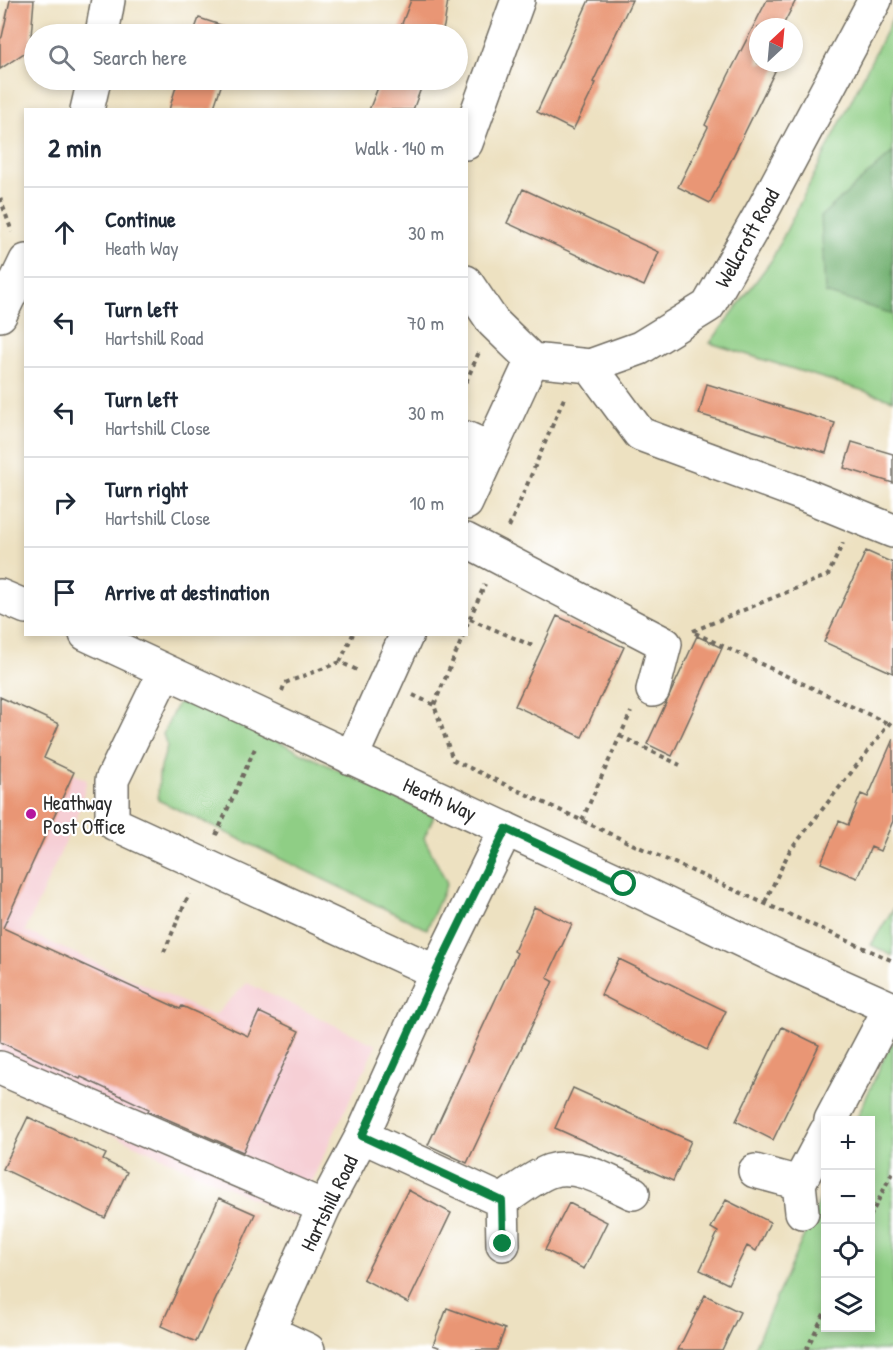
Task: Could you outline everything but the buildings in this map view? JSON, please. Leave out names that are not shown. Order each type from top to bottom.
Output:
[{"type":"street","points":[[104,24],[108,0]]},
{"type":"street","points":[[468,138],[518,0]]},
{"type":"street","name":"Wellcroft Road","points":[[532,360],[590,366],[640,348],[708,306],[764,208],[874,0]]},
{"type":"street","points":[[87,108],[92,90]]},
{"type":"street","points":[[0,315],[24,265]]},
{"type":"street","points":[[468,285],[493,322],[532,360],[479,443],[468,494]]},
{"type":"street","points":[[590,366],[640,434],[893,531]]},
{"type":"street","points":[[468,541],[665,644],[652,690]]},
{"type":"street","points":[[0,596],[24,606]]},
{"type":"street","name":"Heath Way","points":[[90,636],[783,960],[891,1008]]},
{"type":"street","points":[[351,758],[406,636]]},
{"type":"street","points":[[165,671],[112,780],[111,815],[115,824],[436,972]]},
{"type":"street","name":"Hartshill Road","points":[[265,1341],[324,1207],[362,1136],[436,972],[506,829]]},
{"type":"street","points":[[833,1116],[891,1008]]},
{"type":"street","points":[[0,1068],[324,1207]]},
{"type":"street","points":[[362,1136],[515,1192]]},
{"type":"street","points":[[755,1171],[800,1198],[821,1143]]},
{"type":"street","points":[[503,1244],[515,1192],[549,1171],[570,1169],[587,1172],[633,1193]]},
{"type":"street","points":[[265,1341],[308,1350]]},
{"type":"path","points":[[855,516],[828,575],[692,632],[889,724]]},
{"type":"path","points":[[470,619],[535,647]]},
{"type":"path","points":[[340,662],[351,636]]},
{"type":"path","points":[[463,636],[434,705],[453,760],[893,961]]},
{"type":"path","points":[[582,820],[636,700],[652,690]]},
{"type":"path","points":[[765,902],[789,852],[893,719]]},
{"type":"path","points":[[620,736],[680,765]]},
{"type":"path","points":[[164,952],[202,864]]},
{"type":"path","points":[[875,1207],[893,1171]]},
{"type":"path","points":[[806,1350],[821,1318]]},
{"type":"shaded area","points":[[0,740],[87,780],[78,814],[25,931],[214,1016],[247,983],[376,1045],[294,1218],[0,1083]]},
{"type":"green space","points":[[893,17],[893,400],[710,343],[771,261]]},
{"type":"green space","points":[[893,152],[893,314],[825,293],[821,216]]},
{"type":"green space","points":[[198,703],[434,816],[424,838],[447,883],[427,929],[158,800],[159,774],[167,746],[163,734],[177,704]]},
{"type":"green space","points":[[893,909],[893,956],[871,945]]},
{"type":"green space","points":[[893,1042],[893,1350],[753,1350],[821,1197],[821,1332],[875,1332],[875,1116],[858,1116]]},
{"type":"place","name":"Heathway Post Office","points":[[31,814]]},
{"type":"route","points":[[503,1244],[502,1201],[362,1136],[436,972],[506,829],[624,884]]}]
